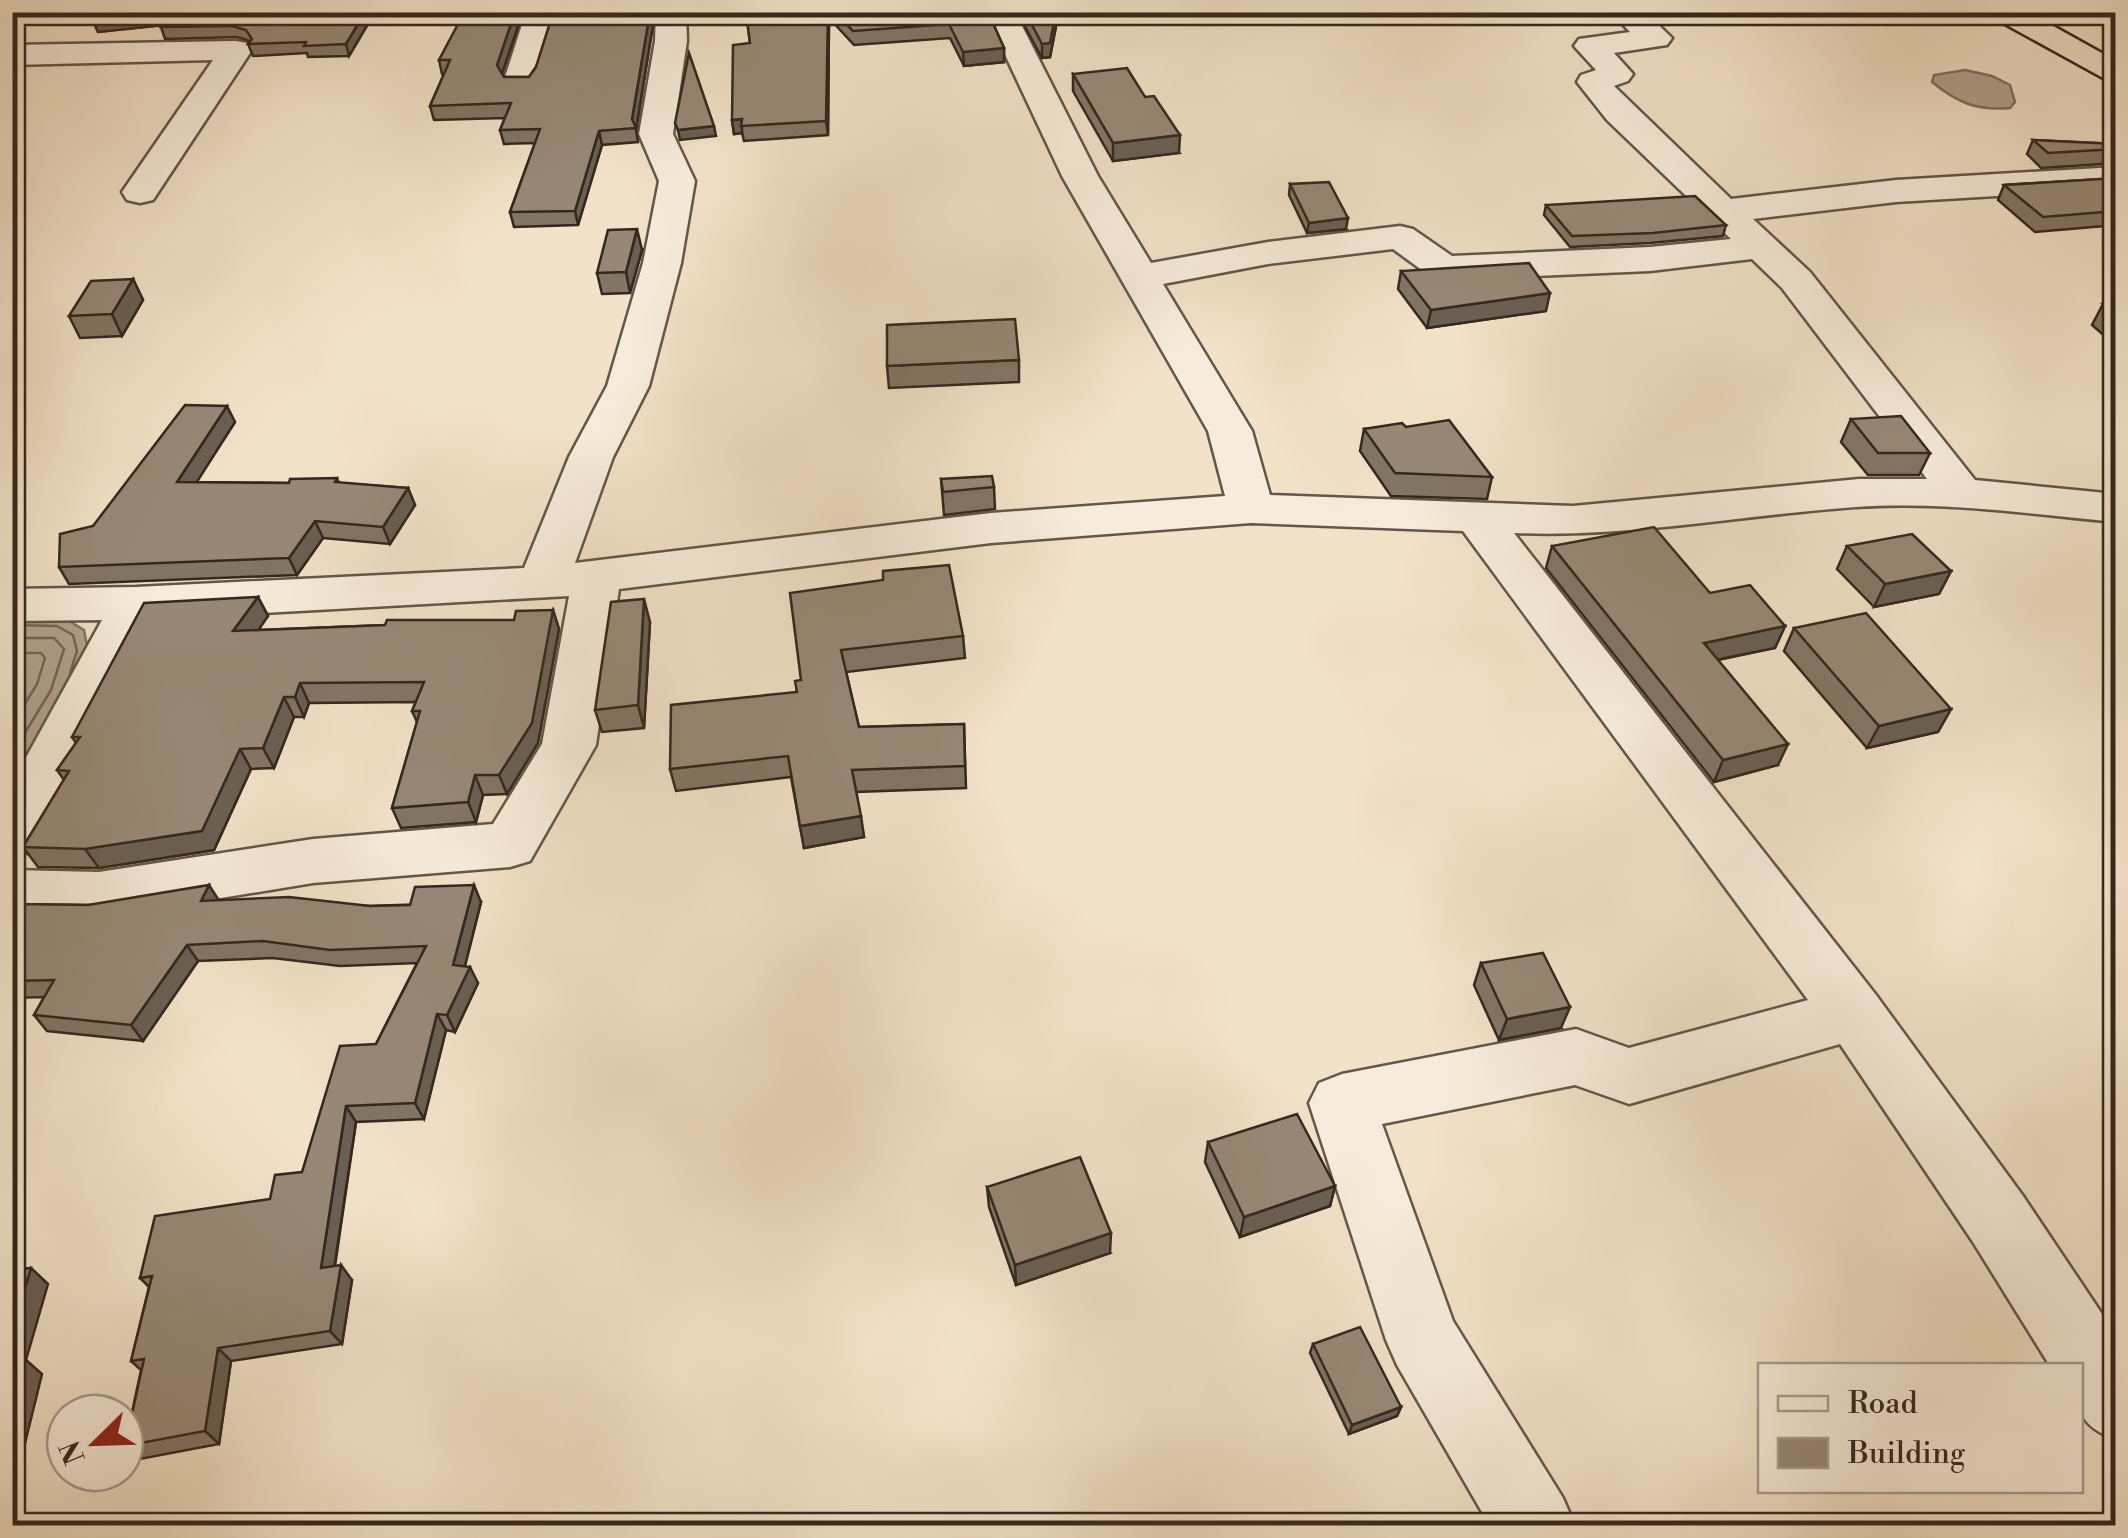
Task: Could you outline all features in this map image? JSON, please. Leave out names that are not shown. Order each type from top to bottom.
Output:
[{"type":"highway","points":[[2005,12],[2116,75]]},
{"type":"street","points":[[520,80],[540,14],[588,12]]},
{"type":"street","points":[[12,893],[99,896],[312,861],[510,844],[569,745],[570,579],[591,456],[628,386],[662,263],[677,180],[656,134],[671,41],[671,12]]},
{"type":"street","points":[[1000,12],[1080,176],[1230,431],[1250,510]]},
{"type":"street","points":[[1626,12],[1656,38],[1590,46],[1616,74],[1593,82],[1619,113],[1796,280],[1960,493]]},
{"type":"street","points":[[12,55],[236,50],[140,192]]},
{"type":"street","points":[[1724,210],[1896,191],[2116,178]]},
{"type":"street","points":[[1139,277],[1268,253],[1400,236],[1444,268],[1650,259],[1762,247]]},
{"type":"street","points":[[12,604],[136,603],[570,579],[991,528],[1250,510],[1573,521],[1860,492],[1960,493],[2116,508]]},
{"type":"street","points":[[1476,518],[1854,1014],[1998,1219],[2116,1402]]},
{"type":"street","points":[[12,836],[136,603]]},
{"type":"street","points":[[1535,1526],[1422,1340],[1342,1103],[1576,1056],[1629,1076],[1854,1014]]},
{"type":"water","points":[[1965,70],[2010,85],[2015,102],[2010,108],[1978,107],[1932,82],[1934,75]]},
{"type":"water","points":[[13,616],[61,616],[84,630],[88,651],[13,797]]},
{"type":"building","points":[[96,12],[171,12],[93,21]]},
{"type":"building","points":[[172,12],[365,12],[346,44],[304,46],[306,42],[248,44],[252,39],[246,30],[232,26],[161,27]]},
{"type":"building","points":[[465,12],[515,12],[497,65],[504,77],[529,77],[536,67],[553,13],[650,12],[632,119],[636,128],[599,131],[575,211],[510,212],[540,129],[500,130],[511,103],[430,106],[450,60],[439,60],[458,24],[462,24]]},
{"type":"building","points":[[746,12],[828,12],[826,121],[741,126],[742,119],[732,120],[733,45],[750,43]]},
{"type":"building","points":[[835,12],[988,12],[1004,48],[963,52],[949,24],[853,31]]},
{"type":"building","points":[[1025,12],[1056,12],[1050,43],[1042,44]]},
{"type":"building","points":[[689,53],[714,126],[678,130],[675,123]]},
{"type":"building","points":[[1127,68],[1145,97],[1154,96],[1180,135],[1113,143],[1073,74]]},
{"type":"building","points":[[2033,140],[2116,144],[2116,149],[2048,153]]},
{"type":"building","points":[[2116,178],[2116,211],[2043,217],[2004,185]]},
{"type":"building","points":[[1329,182],[1348,218],[1309,223],[1290,184]]},
{"type":"building","points":[[1695,196],[1726,225],[1572,236],[1546,205]]},
{"type":"building","points":[[637,229],[626,272],[597,273],[608,230]]},
{"type":"building","points":[[1529,263],[1550,293],[1431,310],[1401,271]]},
{"type":"building","points":[[133,279],[112,314],[69,316],[91,281]]},
{"type":"building","points":[[2116,303],[2116,315],[2103,304]]},
{"type":"building","points":[[1015,319],[1019,360],[887,366],[887,325]]},
{"type":"building","points":[[185,405],[227,406],[177,482],[289,483],[290,479],[337,478],[335,482],[408,488],[383,527],[315,521],[289,558],[59,567],[60,534],[93,526]]},
{"type":"building","points":[[1901,416],[1930,453],[1878,453],[1851,419]]},
{"type":"building","points":[[1449,420],[1492,477],[1395,473],[1364,429],[1402,423],[1406,427]]},
{"type":"building","points":[[992,476],[994,487],[943,492],[941,479]]},
{"type":"building","points":[[1654,527],[1710,593],[1750,585],[1785,626],[1704,643],[1788,744],[1723,760],[1552,546]]},
{"type":"building","points":[[1912,534],[1951,571],[1885,584],[1847,546]]},
{"type":"building","points":[[949,565],[963,636],[841,650],[859,727],[964,724],[965,766],[852,770],[861,816],[800,826],[788,756],[670,769],[671,705],[797,692],[795,681],[801,680],[790,593],[883,580],[883,571]]},
{"type":"building","points":[[258,597],[233,631],[385,625],[387,620],[514,620],[516,611],[553,610],[532,723],[499,775],[475,775],[468,802],[392,808],[420,711],[412,711],[424,682],[300,683],[295,697],[284,697],[263,748],[240,749],[202,831],[85,849],[23,847],[69,771],[57,770],[80,737],[72,737],[144,603]]},
{"type":"building","points":[[644,599],[638,705],[595,710],[611,602]]},
{"type":"building","points":[[1866,613],[1951,709],[1879,726],[1794,628]]},
{"type":"building","points":[[209,885],[201,901],[289,897],[370,906],[410,905],[415,887],[474,885],[453,965],[470,967],[447,1015],[437,1014],[415,1103],[346,1106],[321,1268],[341,1265],[330,1331],[218,1348],[205,1431],[145,1442],[145,1393],[137,1393],[144,1359],[131,1361],[152,1276],[140,1278],[155,1216],[270,1199],[275,1175],[302,1172],[340,1046],[376,1044],[426,946],[330,950],[263,941],[187,945],[131,1025],[34,1015],[54,980],[12,981],[12,904],[88,905]]},
{"type":"building","points":[[1543,953],[1570,1007],[1507,1019],[1481,963]]},
{"type":"building","points":[[1297,1114],[1335,1186],[1244,1217],[1208,1142]]},
{"type":"building","points":[[1080,1157],[1111,1233],[1015,1265],[987,1187]]},
{"type":"building","points":[[31,1268],[12,1330],[12,1270]]},
{"type":"building","points":[[1360,1327],[1401,1407],[1352,1425],[1313,1344]]},
{"type":"building","points":[[25,1359],[12,1405],[12,1361]]}]
